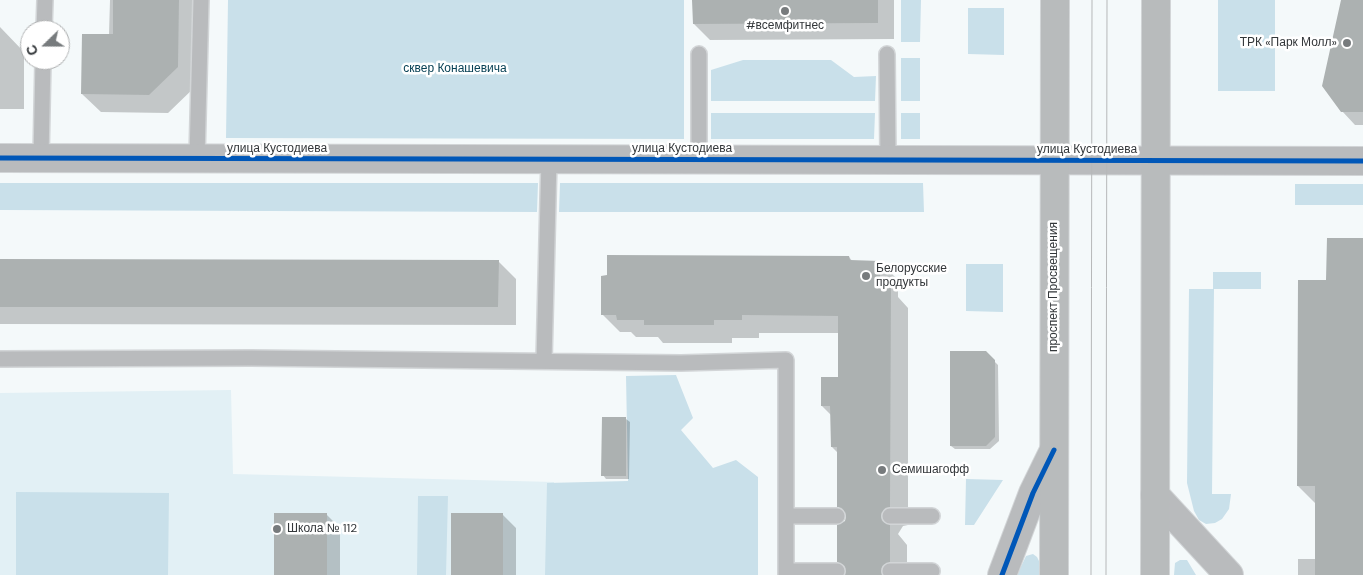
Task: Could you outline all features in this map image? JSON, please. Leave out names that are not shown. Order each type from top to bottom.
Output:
[{"type":"main road","name":"проспект Просвещения","points":[[1054,575],[1055,0]]},
{"type":"main road","points":[[1155,575],[1156,0]]},
{"type":"street","name":"улица Кустодиева","points":[[0,158],[1363,161]]},
{"type":"street","points":[[1002,575],[1033,493],[1054,450]]},
{"type":"street","points":[[1155,495],[1229,575]]},
{"type":"lane","points":[[44,20],[45,0]]},
{"type":"lane","points":[[197,158],[201,0]]},
{"type":"lane","points":[[699,54],[699,159]]},
{"type":"lane","points":[[888,54],[888,159]]},
{"type":"lane","points":[[41,158],[43,70]]},
{"type":"lane","points":[[544,362],[549,159]]},
{"type":"lane","points":[[0,359],[251,358],[544,362],[786,360],[786,573],[837,571]]},
{"type":"lane","points":[[786,516],[837,516]]},
{"type":"lane","points":[[890,516],[932,516]]},
{"type":"lane","points":[[890,571],[932,571]]},
{"type":"shaded area","name":"Школа № 112","points":[[231,390],[233,474],[554,482],[553,575],[0,575],[0,393]]},
{"type":"green space","name":"сквер Конашевича","points":[[228,0],[684,0],[684,139],[226,138]]},
{"type":"green space","points":[[901,0],[921,0],[920,42],[901,42]]},
{"type":"green space","points":[[1218,0],[1275,0],[1275,91],[1218,91]]},
{"type":"green space","points":[[968,8],[1004,8],[1004,55],[968,54]]},
{"type":"green space","points":[[901,58],[920,58],[920,101],[901,101]]},
{"type":"green space","points":[[743,60],[831,60],[854,77],[876,76],[875,101],[711,101],[711,70]]},
{"type":"green space","points":[[711,113],[875,113],[874,139],[711,139]]},
{"type":"green space","points":[[901,113],[920,113],[920,139],[901,139]]},
{"type":"green space","points":[[0,183],[538,183],[537,212],[0,210]]},
{"type":"green space","points":[[560,183],[923,183],[924,212],[559,212]]},
{"type":"green space","points":[[1295,184],[1363,184],[1363,205],[1295,205]]},
{"type":"green space","points":[[966,264],[1003,264],[1003,312],[966,311]]},
{"type":"green space","points":[[1213,272],[1261,272],[1261,289],[1214,289],[1212,494],[1231,494],[1229,509],[1222,519],[1215,523],[1206,524],[1199,520],[1194,511],[1187,483],[1189,289],[1213,289]]},
{"type":"green space","points":[[676,375],[693,418],[681,430],[713,468],[736,460],[758,477],[758,575],[545,575],[547,483],[628,481],[626,376]]},
{"type":"green space","points":[[966,479],[1003,480],[974,525],[965,525]]},
{"type":"green space","points":[[16,492],[169,493],[168,575],[16,575]]},
{"type":"green space","points":[[418,496],[448,496],[446,575],[417,575]]},
{"type":"green space","points":[[1033,554],[1040,563],[1040,575],[1017,575],[1026,556]]},
{"type":"green space","points":[[1180,560],[1187,560],[1196,575],[1174,575],[1175,563]]},
{"type":"building","points":[[113,0],[179,0],[178,67],[149,95],[81,94],[82,34],[113,34]]},
{"type":"building","name":"#всемфитнес","points":[[692,0],[878,0],[878,23],[693,24]]},
{"type":"building","name":"ТРК «Парк Молл»","points":[[1341,0],[1363,0],[1363,112],[1341,112],[1322,86]]},
{"type":"building","points":[[1327,238],[1363,238],[1363,575],[1315,575],[1315,486],[1297,486],[1298,280],[1326,280]]},
{"type":"building","points":[[607,255],[849,256],[850,260],[880,261],[880,288],[891,288],[890,507],[885,508],[881,516],[882,521],[890,525],[890,562],[882,566],[882,575],[845,575],[845,566],[837,562],[837,525],[845,521],[846,516],[842,508],[837,507],[837,447],[831,447],[830,406],[821,406],[821,377],[838,377],[838,316],[742,315],[742,320],[714,320],[714,325],[644,325],[644,320],[617,320],[616,315],[601,315],[601,276],[607,275]]},
{"type":"building","points":[[0,259],[499,260],[498,307],[0,307]]},
{"type":"building","points":[[950,351],[986,351],[995,360],[995,437],[986,446],[950,446]]},
{"type":"building","points":[[602,417],[626,417],[626,476],[601,476]]},
{"type":"building","points":[[274,513],[327,513],[327,575],[274,575]]},
{"type":"building","points":[[451,513],[503,513],[503,575],[451,575]]},
{"type":"tram line","points":[[1091,575],[1092,0]]},
{"type":"tram line","points":[[1106,575],[1107,0]]},
{"type":"cycle path","points":[[0,158],[1363,161]]},
{"type":"cycle path","points":[[1002,575],[1033,493],[1054,450]]},
{"type":"place","name":"#всемфитнес","points":[[785,11]]},
{"type":"place","name":"ТРК «Парк Молл»","points":[[1347,43]]},
{"type":"place","name":"Белорусские продукты","points":[[866,276]]},
{"type":"place","name":"Семишагофф","points":[[882,470]]},
{"type":"place","name":"Школа № 112","points":[[277,529]]}]
